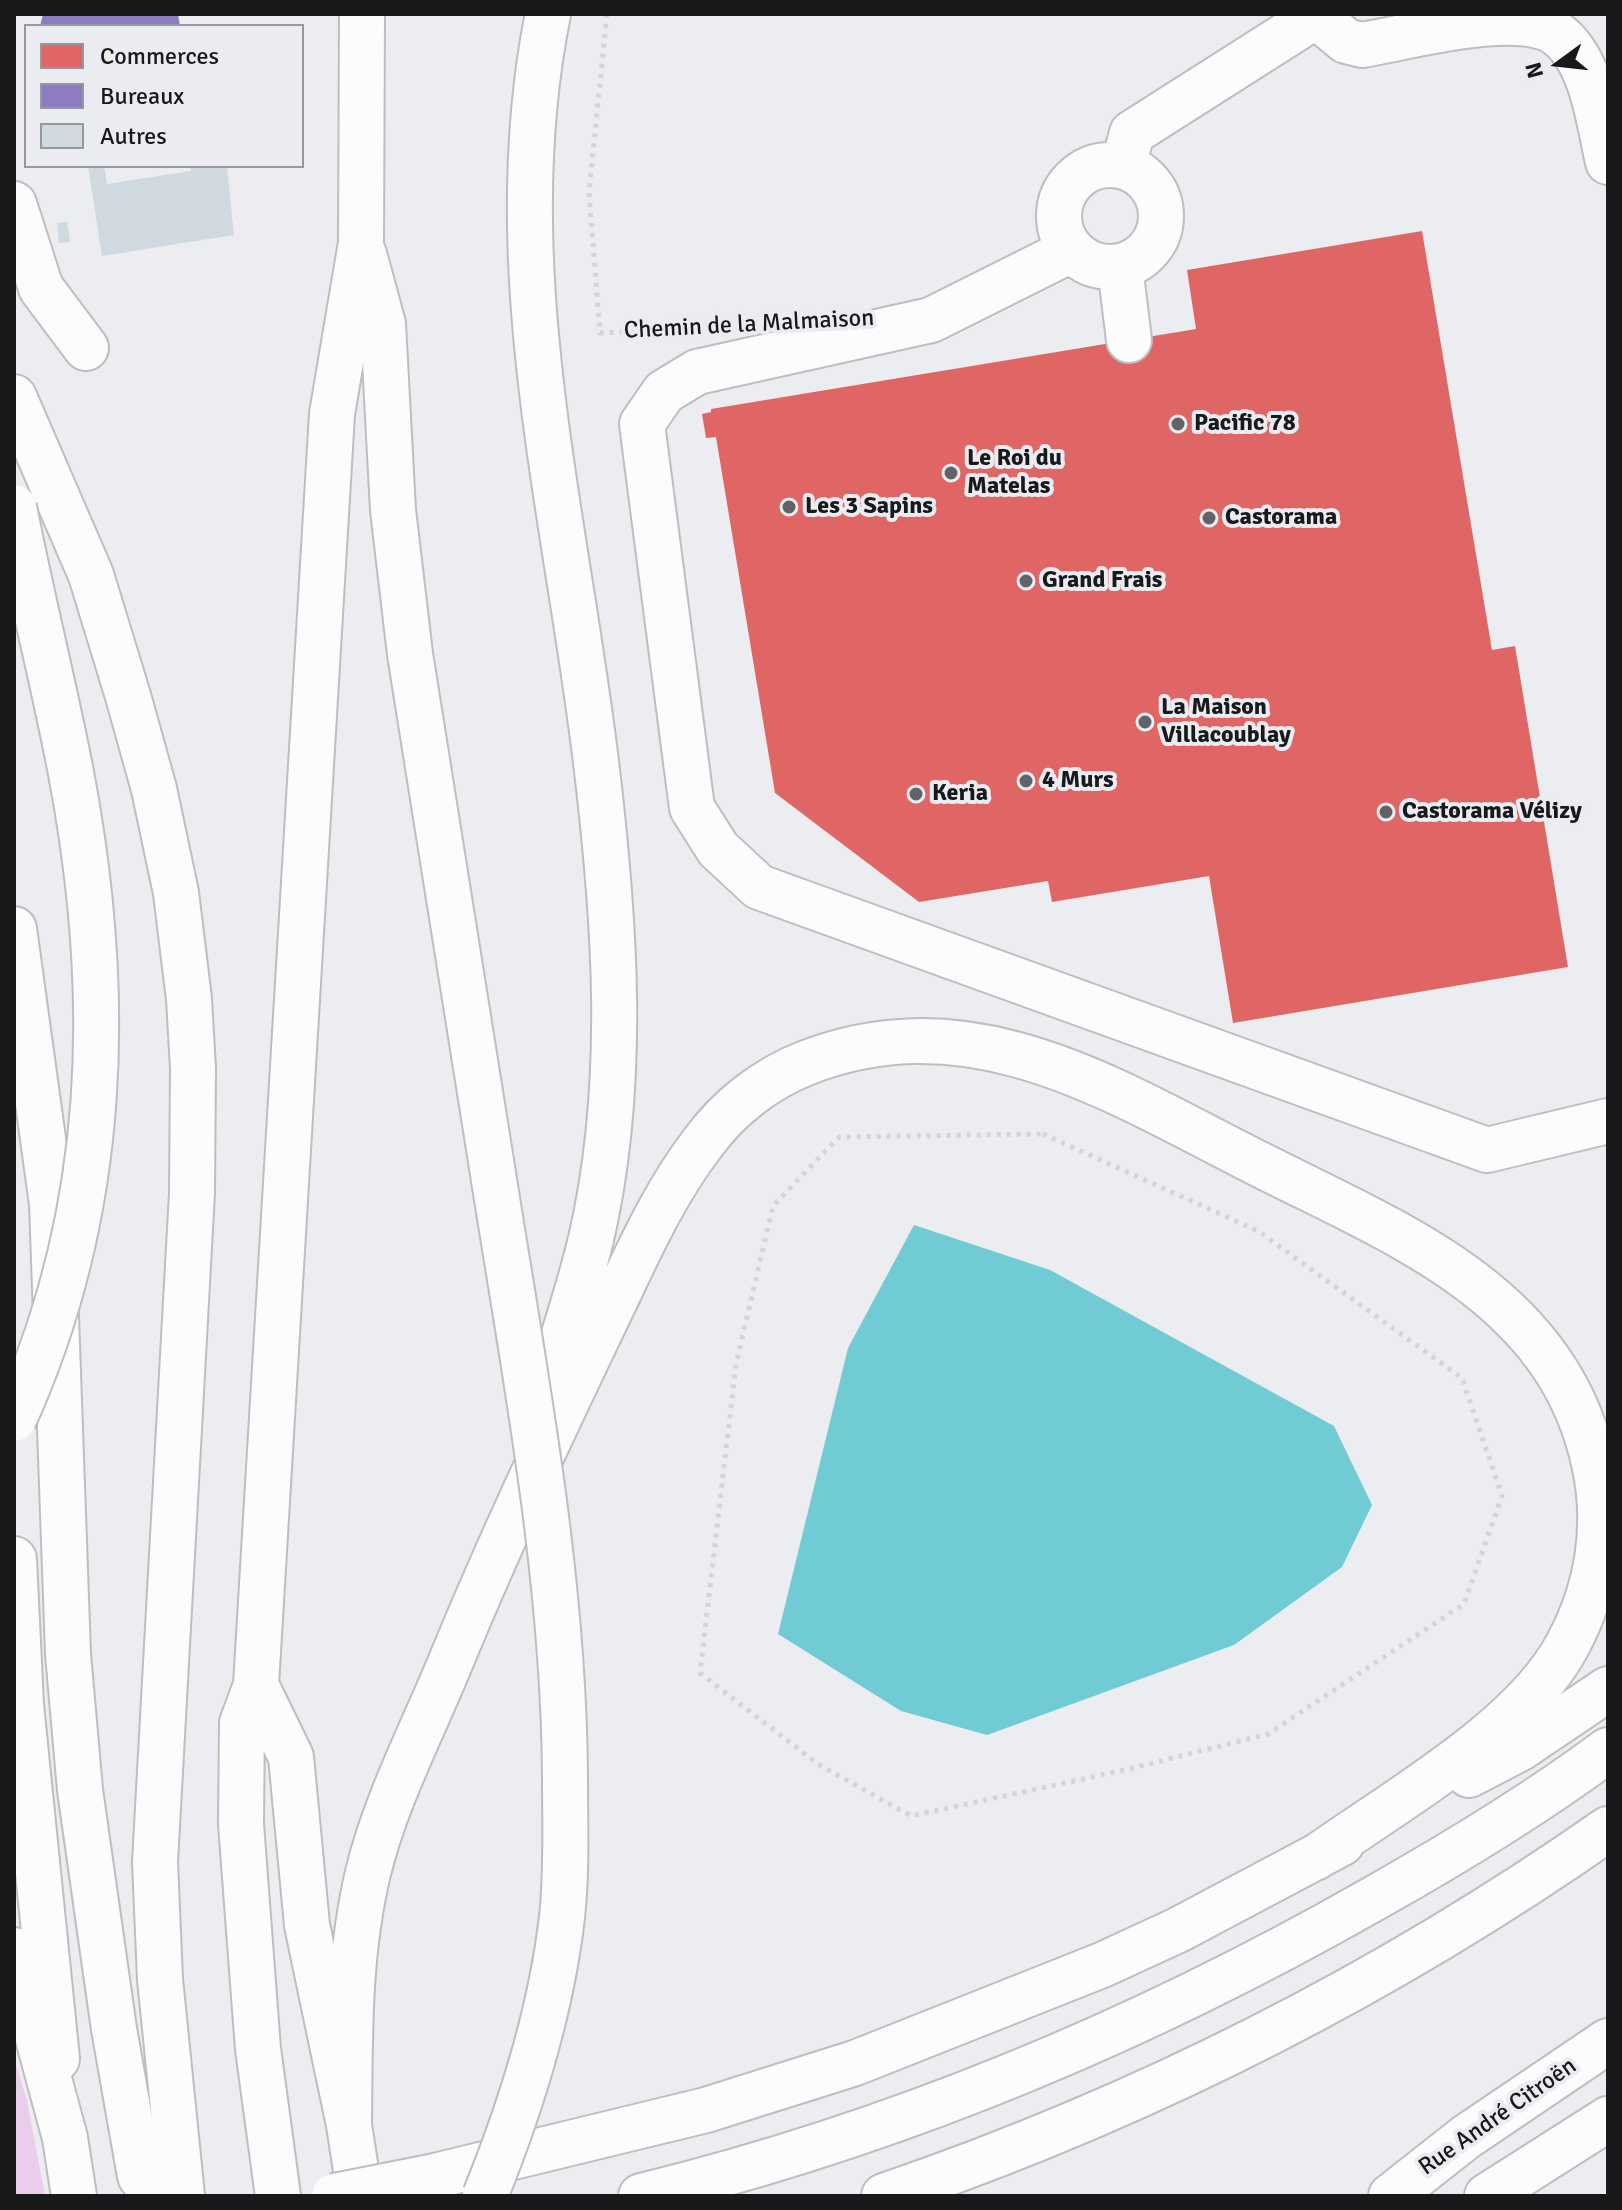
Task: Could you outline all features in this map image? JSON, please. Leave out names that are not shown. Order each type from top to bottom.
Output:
[{"type":"main road","points":[[278,2196],[258,2049],[241,1824],[242,1723],[256,1685],[304,936],[317,625],[332,414],[361,243],[362,14]]},
{"type":"main road","points":[[508,1523],[591,1238],[607,1138],[613,1051],[612,957],[596,761],[530,288],[527,165],[548,14]]},
{"type":"main road","points":[[1123,166],[1132,133],[1317,15],[1346,41],[1362,45],[1503,22],[1535,26],[1560,36],[1582,67],[1608,162]]},
{"type":"main road","points":[[1123,166],[1139,173],[1151,185],[1159,201],[1161,218],[1158,235],[1149,250],[1120,267],[1102,267],[1085,261],[1071,250],[1059,224],[1059,209],[1070,183],[1094,167],[1123,166]]},
{"type":"main road","points":[[14,204],[41,288],[86,348]]},
{"type":"main road","points":[[361,243],[383,324],[393,510],[410,654],[491,1161],[556,1605],[564,1686],[562,1917],[540,2033],[513,2127],[485,2196]]},
{"type":"main road","points":[[1071,250],[931,320],[697,372],[664,392],[642,424],[692,808],[718,849],[759,887],[1487,1150],[1608,1121]]},
{"type":"main road","points":[[1120,267],[1129,340]]},
{"type":"main road","points":[[17,424],[91,575],[154,789],[176,893],[193,1068],[192,1193],[155,1862],[160,1979],[182,2196]]},
{"type":"main road","points":[[14,507],[72,776],[99,1015],[90,1158],[79,1226],[45,1346],[14,1419]]},
{"type":"main road","points":[[14,929],[52,1204],[68,1654],[80,1790],[114,2029],[140,2176],[155,2196]]},
{"type":"main road","points":[[349,2125],[354,1942],[370,1865],[508,1523],[674,1186],[703,1141],[735,1106],[799,1065],[840,1051],[886,1042],[932,1039],[1013,1051],[1079,1073],[1422,1246],[1455,1268],[1528,1331],[1573,1396],[1590,1441],[1600,1496],[1596,1568],[1579,1620],[1548,1676],[1518,1710],[1480,1741],[1315,1858]]},
{"type":"main road","points":[[14,1559],[21,1705],[65,2138],[74,2196]]},
{"type":"main road","points":[[256,1685],[291,1757],[307,1925],[349,2125],[360,2196]]},
{"type":"main road","points":[[334,2196],[435,2176],[706,2110],[855,2063],[1102,1965],[1315,1858],[1519,1749],[1608,1689]]},
{"type":"main road","points":[[641,2196],[832,2142],[945,2103],[1200,1993],[1438,1862],[1608,1750]]},
{"type":"main road","points":[[884,2196],[1017,2149],[1320,2007],[1517,1892],[1608,1829]]},
{"type":"main road","points":[[14,1950],[65,2138]]},
{"type":"main road","name":"Rue André Citroën","points":[[1391,2196],[1466,2137],[1608,2041]]},
{"type":"main road","points":[[1487,2196],[1605,2122]]},
{"type":"path","name":"Chemin de la Malmaison","points":[[607,14],[589,192],[600,333],[694,328]]},
{"type":"path","points":[[1043,1134],[1258,1231],[1462,1378],[1502,1496],[1464,1604],[1268,1734],[1125,1770],[911,1816],[818,1764],[700,1673],[736,1364],[773,1206],[839,1137],[1043,1134]]},
{"type":"shaded area","points":[[14,2058],[27,2101],[45,2196],[14,2196]]},
{"type":"water","points":[[914,1225],[1050,1270],[1334,1426],[1372,1505],[1342,1567],[1234,1645],[987,1735],[901,1711],[778,1634],[848,1348]]},
{"type":"building: Commerces","name":"La Maison Villacoublay","points":[[1422,231],[1492,650],[1515,646],[1568,967],[1233,1023],[1209,876],[1052,902],[1048,881],[919,902],[775,793],[716,437],[706,438],[702,414],[711,412],[711,409],[1196,329],[1187,270]]},
{"type":"building: Bureaux","points":[[43,14],[178,14],[180,24],[40,24]]},
{"type":"building: Autres","points":[[88,168],[104,168],[107,184],[191,171],[190,168],[227,168],[234,235],[102,256]]},
{"type":"building: Autres","points":[[67,222],[70,242],[59,243],[57,223]]},
{"type":"place","name":"Pacific 78","points":[[1178,424]]},
{"type":"place","name":"Le Roi du Matelas","points":[[951,473]]},
{"type":"place","name":"Les 3 Sapins","points":[[789,507]]},
{"type":"place","name":"Castorama","points":[[1209,518]]},
{"type":"place","name":"Grand Frais","points":[[1026,581]]},
{"type":"place","name":"La Maison Villacoublay","points":[[1145,722]]},
{"type":"place","name":"4 Murs","points":[[1026,781]]},
{"type":"place","name":"Keria","points":[[916,794]]},
{"type":"place","name":"Castorama Vélizy","points":[[1386,812]]}]
